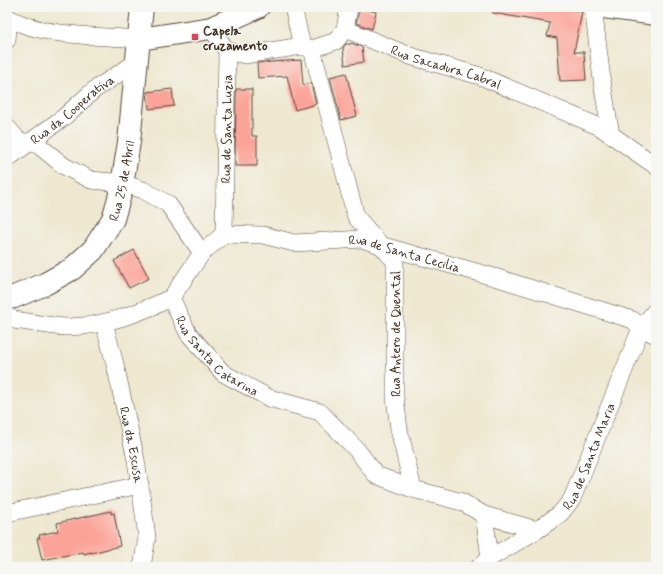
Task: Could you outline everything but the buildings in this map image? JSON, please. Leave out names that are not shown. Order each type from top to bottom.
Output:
[{"type":"street","name":"Rua 25 de Abril","points":[[7,298],[14,297],[44,284],[72,269],[93,250],[113,218],[122,183],[129,142],[142,7]]},
{"type":"street","points":[[7,40],[8,17],[31,27],[69,34],[140,39],[211,28],[258,7]]},
{"type":"street","name":"Rua Antero de Quental","points":[[293,7],[307,48],[356,217],[395,262],[395,397],[399,429],[413,489]]},
{"type":"street","points":[[211,28],[227,51],[245,55],[307,48],[336,41],[345,29],[349,7]]},
{"type":"street","points":[[593,7],[603,88],[612,135]]},
{"type":"street","points":[[604,7],[656,14]]},
{"type":"street","name":"Rua Sacadura Cabral","points":[[345,29],[410,56],[480,76],[600,127],[656,166]]},
{"type":"street","name":"Rua de Santa Luzia","points":[[224,234],[227,51]]},
{"type":"street","name":"Rua da Cooperativa","points":[[7,159],[64,117],[94,90],[138,60]]},
{"type":"street","points":[[7,128],[19,141],[37,144],[64,166],[91,180],[122,183],[143,190],[168,204],[202,253]]},
{"type":"street","points":[[171,298],[202,253],[224,234]]},
{"type":"street","name":"Rua de Santa Cecilia","points":[[224,234],[263,235],[294,243],[362,239],[584,304],[633,320],[649,332]]},
{"type":"street","name":"Rua Santa Catarina","points":[[7,316],[14,320],[68,327],[104,323],[153,306],[171,298],[188,333],[223,373],[269,398],[320,412],[357,450],[376,475],[413,489]]},
{"type":"street","name":"Rua de Santa Maria","points":[[484,562],[537,530],[560,514],[572,499],[649,332],[656,310]]},
{"type":"street","name":"Rua da Escusa","points":[[104,323],[115,364],[140,485],[147,537],[142,567]]},
{"type":"street","points":[[7,514],[140,485]]},
{"type":"street","points":[[413,489],[462,502],[484,515],[537,530]]},
{"type":"street","points":[[484,515],[484,562]]},
{"type":"place","name":"Capela cruzamento","points":[[195,37]]}]
